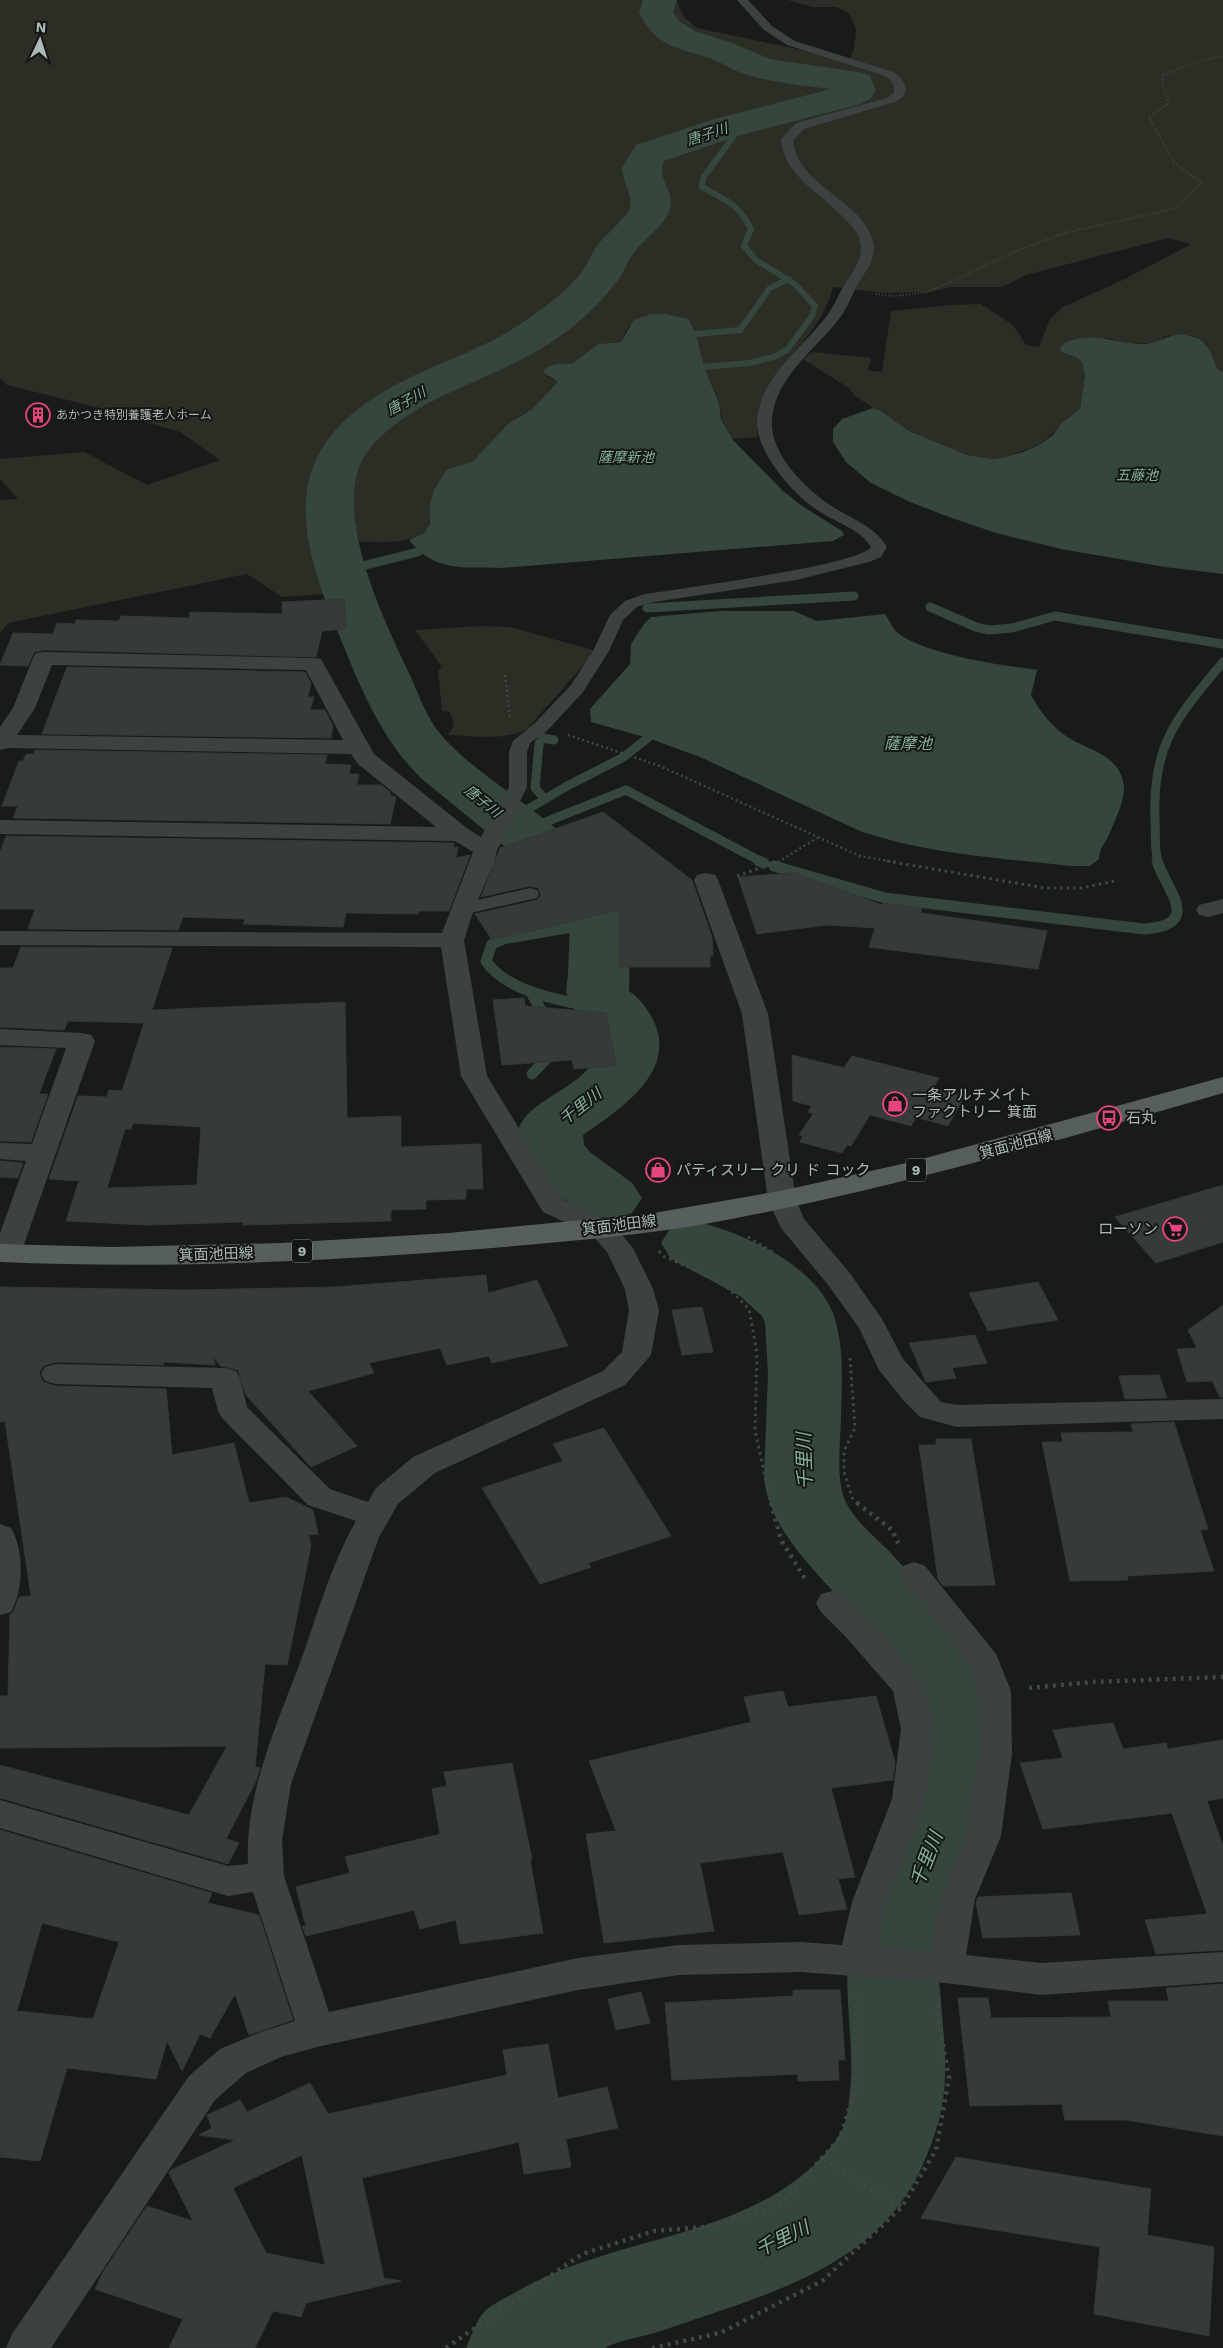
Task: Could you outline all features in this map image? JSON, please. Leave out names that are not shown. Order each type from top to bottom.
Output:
[{"type":"main road","name":"箕面池田線","points":[[4,1253],[161,1257],[370,1248],[602,1228],[718,1212],[876,1181],[1036,1139],[1223,1085]]},
{"type":"street","points":[[1,742],[24,708],[44,658],[313,664],[366,759],[460,834],[485,850]]},
{"type":"street","points":[[1,742],[358,747]]},
{"type":"street","points":[[317,2031],[266,1876],[264,1841],[274,1784],[340,1596],[363,1538],[387,1496],[424,1465],[614,1378],[636,1355],[644,1310],[639,1288],[619,1248],[602,1228],[553,1206],[474,1076],[452,940],[462,909],[482,863],[485,850],[504,815]]},
{"type":"street","points":[[0,827],[460,834]]},
{"type":"street","points":[[707,883],[755,1014],[782,1200],[791,1222],[839,1279],[872,1326],[890,1363],[931,1410],[957,1416],[1223,1409]]},
{"type":"street","points":[[0,938],[452,940]]},
{"type":"street","points":[[0,1037],[82,1041],[4,1253]]},
{"type":"street","points":[[0,1151],[42,1153]]},
{"type":"street","points":[[56,1374],[225,1378],[233,1411],[319,1497],[375,1516]]},
{"type":"street","points":[[0,1536],[6,1572],[0,1603]]},
{"type":"street","points":[[914,1574],[984,1663],[994,1691],[995,1754],[982,1836],[957,1899],[946,1968]]},
{"type":"street","points":[[832,1603],[857,1627],[909,1687],[918,1729],[909,1799],[870,1902],[856,1962]]},
{"type":"street","points":[[0,1814],[228,1881],[266,1876]]},
{"type":"street","points":[[27,2348],[202,2088],[233,2061],[274,2043],[317,2031],[578,1974],[680,1960],[801,1957],[946,1968],[1041,1979],[1223,1967]]},
{"type":"lane","points":[[504,815],[516,794],[520,779],[518,752],[520,746],[527,736],[541,727],[577,688],[601,652],[616,618],[631,604],[651,598],[796,574],[863,559],[875,554],[878,547],[871,536],[821,505],[791,476],[775,455],[767,439],[764,426],[769,403],[782,374],[827,326],[841,306],[864,265],[869,242],[862,231],[826,192],[792,163],[786,144],[790,134],[800,126],[885,102],[897,97],[900,94],[901,88],[898,81],[889,74],[791,44],[768,28],[742,0]]},
{"type":"lane","points":[[462,909],[530,894]]},
{"type":"path","points":[[847,293],[895,296],[929,292],[1016,251],[1065,233],[1177,208],[1201,182],[1174,163],[1149,118],[1169,103],[1163,86],[1162,75],[1201,60],[1223,56]]},
{"type":"path","points":[[505,675],[511,739],[520,746]]},
{"type":"path","points":[[541,727],[635,756],[860,856],[1045,888],[1081,888],[1115,881]]},
{"type":"path","points":[[707,883],[775,864],[817,838]]},
{"type":"path","points":[[746,1236],[779,1256]]},
{"type":"path","points":[[658,1250],[663,1256],[723,1283],[749,1309],[757,1353],[755,1430],[765,1481],[781,1540],[809,1586],[832,1603]]},
{"type":"path","points":[[850,1348],[855,1428],[844,1450],[844,1472],[853,1500],[892,1530],[914,1574]]},
{"type":"path","points":[[1020,1689],[1092,1682],[1223,1678]]},
{"type":"path","points":[[446,2348],[582,2254],[654,2231],[705,2227],[780,2205],[825,2160],[840,2138],[856,2087],[856,1962]]},
{"type":"path","points":[[652,2348],[720,2333],[822,2280],[902,2208],[936,2150],[949,2078],[937,2012],[946,1968]]},
{"type":"path","points":[[825,2160],[902,2208]]},
{"type":"shaded area","points":[[0,0],[676,0],[684,17],[697,28],[849,60],[854,49],[856,29],[849,13],[836,7],[812,7],[788,0],[1223,0],[1223,372],[1218,371],[1207,344],[1193,336],[1179,334],[1148,343],[1128,344],[1108,338],[1064,353],[1079,358],[1082,363],[1085,376],[1080,409],[1039,445],[1006,457],[993,459],[967,455],[907,430],[855,396],[849,388],[803,359],[813,352],[871,358],[868,370],[882,372],[891,311],[951,305],[981,304],[1013,325],[1026,345],[1039,347],[1050,319],[1063,307],[1127,278],[1191,244],[1168,238],[1026,275],[1002,287],[951,287],[929,292],[886,293],[833,287],[826,308],[815,326],[777,374],[766,392],[759,412],[757,437],[732,439],[728,434],[723,422],[718,399],[703,364],[696,334],[629,326],[621,342],[598,344],[572,364],[556,364],[548,377],[558,382],[531,410],[508,424],[473,461],[446,470],[433,493],[430,504],[430,522],[426,530],[419,536],[398,541],[356,542],[359,585],[325,594],[282,597],[247,574],[8,623],[0,633],[0,500],[18,499],[0,479],[0,459],[84,452],[147,485],[220,460],[180,432],[92,406],[7,385],[0,378]]},
{"type":"shaded area","points":[[482,626],[510,627],[596,651],[527,729],[518,733],[498,736],[448,735],[454,726],[450,712],[442,711],[438,671],[442,667],[415,630]]},
{"type":"water","name":"薩摩新池","points":[[651,314],[666,314],[688,319],[696,334],[704,367],[719,403],[721,419],[732,439],[783,491],[802,506],[842,531],[844,535],[833,541],[501,568],[462,567],[439,563],[429,558],[409,540],[424,533],[430,524],[430,504],[434,490],[446,470],[473,461],[508,424],[531,410],[558,382],[543,372],[546,369],[556,364],[572,364],[598,344],[621,342],[634,320]]},
{"type":"water","name":"五藤池","points":[[1179,334],[1189,335],[1206,344],[1218,370],[1223,372],[1223,574],[1165,567],[1061,549],[996,533],[910,502],[871,483],[846,462],[833,442],[833,429],[842,419],[873,408],[882,412],[907,430],[967,455],[993,459],[1023,452],[1039,445],[1053,435],[1061,424],[1080,409],[1085,376],[1082,363],[1078,358],[1060,350],[1062,345],[1072,340],[1092,337],[1145,344]]},
{"type":"water","name":"薩摩池","points":[[720,611],[794,611],[817,621],[885,614],[898,633],[926,647],[964,658],[1037,670],[1031,695],[1038,707],[1063,734],[1111,761],[1122,777],[1124,787],[1123,798],[1109,835],[1101,849],[1099,859],[1090,866],[1070,866],[964,854],[885,839],[860,831],[700,757],[648,738],[591,722],[590,709],[630,664],[631,644],[651,617]]},
{"type":"building","points":[[344,599],[346,629],[322,631],[316,657],[44,650],[34,652],[28,666],[0,665],[13,633],[53,634],[57,623],[75,624],[76,620],[119,621],[121,616],[189,618],[190,612],[282,614],[282,602]]},
{"type":"building","points":[[67,667],[305,672],[311,683],[308,697],[314,697],[310,710],[325,710],[333,726],[331,738],[42,734]]},
{"type":"building","points":[[35,750],[327,755],[325,764],[351,765],[349,774],[359,774],[357,785],[381,785],[390,792],[390,795],[396,797],[390,824],[13,818],[18,806],[2,806],[19,761],[23,761],[26,754],[34,754]]},
{"type":"building","points":[[603,812],[692,880],[712,937],[713,956],[710,956],[710,967],[620,967],[619,910],[492,940],[475,914],[537,900],[541,895],[538,888],[530,886],[481,897],[500,848]]},
{"type":"building","points":[[6,836],[454,843],[454,848],[458,847],[456,858],[470,855],[449,911],[419,911],[418,914],[346,913],[343,927],[243,924],[245,919],[183,917],[178,930],[28,929],[35,909],[0,909],[0,852]]},
{"type":"building","points":[[795,873],[882,905],[883,903],[922,908],[921,913],[1047,931],[1038,969],[869,947],[875,928],[827,925],[757,934],[738,877]]},
{"type":"building","points":[[21,947],[172,948],[152,1010],[345,1002],[347,1118],[401,1116],[401,1147],[481,1144],[483,1189],[466,1189],[466,1199],[426,1200],[426,1209],[391,1210],[391,1221],[243,1225],[243,1222],[147,1225],[66,1221],[79,1181],[49,1179],[78,1096],[107,1097],[109,1090],[122,1091],[144,1023],[68,1021],[64,1030],[0,1027],[0,968],[13,968]],"holes":[[[133,1123],[201,1127],[197,1185],[107,1188],[125,1129],[131,1129]]]},
{"type":"building","points":[[524,998],[525,1006],[606,1013],[616,1066],[574,1069],[572,1060],[502,1065],[493,1000]]},
{"type":"building","points":[[0,1047],[56,1049],[39,1094],[48,1094],[31,1142],[0,1141]]},
{"type":"building","name":"一条アルチメイト ファクトリー 箕面","points":[[792,1055],[844,1068],[852,1056],[939,1078],[933,1088],[964,1097],[948,1126],[916,1117],[911,1126],[870,1115],[851,1146],[847,1145],[842,1153],[800,1142],[803,1136],[799,1135],[813,1114],[808,1112],[812,1106],[793,1101]]},
{"type":"building","points":[[0,1161],[23,1163],[18,1178],[0,1177]]},
{"type":"building","name":"ローソン","points":[[1223,1185],[1223,1242],[1156,1263],[1115,1217]]},
{"type":"building","points":[[486,1275],[488,1293],[537,1280],[568,1346],[492,1363],[489,1356],[447,1365],[440,1348],[369,1363],[374,1373],[308,1391],[357,1446],[311,1467],[246,1395],[238,1370],[221,1366],[213,1357],[215,1365],[163,1362],[164,1365],[56,1362],[43,1366],[39,1373],[43,1382],[56,1386],[166,1389],[172,1455],[234,1443],[249,1503],[286,1497],[313,1510],[318,1534],[309,1535],[311,1546],[287,1665],[265,1664],[255,1767],[260,1768],[256,1781],[226,1839],[239,1843],[228,1864],[0,1798],[0,1765],[189,1815],[227,1746],[0,1748],[0,1696],[8,1696],[10,1614],[13,1613],[19,1597],[31,1596],[5,1421],[0,1422],[0,1287],[187,1290],[336,1287]]},
{"type":"building","points":[[1038,1282],[1058,1320],[988,1331],[969,1293]]},
{"type":"building","points":[[1223,1305],[1223,1397],[1220,1397],[1212,1381],[1187,1382],[1177,1349],[1197,1348],[1188,1330]]},
{"type":"building","points":[[702,1307],[713,1352],[682,1355],[672,1310]]},
{"type":"building","points":[[975,1335],[987,1363],[952,1368],[956,1378],[926,1382],[909,1343]]},
{"type":"building","points":[[1159,1375],[1167,1398],[1125,1399],[1119,1376]]},
{"type":"building","points":[[1174,1422],[1208,1529],[1200,1530],[1214,1571],[1127,1576],[1128,1580],[1070,1581],[1042,1442],[1063,1442],[1061,1433],[1133,1432],[1131,1424]]},
{"type":"building","points":[[604,1428],[671,1536],[588,1563],[591,1567],[540,1584],[482,1488],[563,1461],[553,1444]]},
{"type":"building","points":[[936,1439],[971,1439],[995,1585],[943,1586],[938,1579],[919,1445],[936,1445]]},
{"type":"building","points":[[783,1691],[788,1707],[876,1696],[895,1762],[893,1780],[831,1788],[855,1877],[838,1879],[847,1909],[799,1915],[783,1852],[700,1863],[714,1931],[604,1943],[586,1834],[616,1831],[589,1761],[751,1722],[744,1697]]},
{"type":"building","points":[[1113,1723],[1123,1749],[1166,1743],[1168,1749],[1223,1740],[1223,1798],[1207,1801],[1223,1846],[1223,1950],[1156,1954],[1145,1920],[1207,1914],[1172,1813],[1043,1829],[1020,1763],[1063,1758],[1053,1730]]},
{"type":"building","points":[[512,1763],[532,1859],[530,1859],[543,1933],[460,1944],[456,1920],[420,1929],[414,1910],[306,1936],[302,1926],[306,1927],[296,1887],[350,1873],[345,1857],[440,1834],[432,1789],[447,1786],[444,1772]]},
{"type":"building","points":[[0,1830],[212,1893],[208,1903],[259,1915],[293,2020],[249,2035],[235,1994],[210,2038],[200,2034],[182,2071],[167,2041],[156,2079],[67,2068],[40,2161],[0,2157]],"holes":[[[42,1923],[119,1942],[93,2019],[17,2011]]]},
{"type":"building","points":[[1071,1893],[1080,1935],[983,1938],[976,1903],[978,1897]]},
{"type":"building","points":[[1223,1984],[1223,2136],[1126,2120],[1065,2120],[1062,2104],[970,2106],[958,1998],[988,1998],[991,2018],[1111,2017],[1108,2001],[1169,2001],[1166,1988]]},
{"type":"building","points":[[793,1990],[840,1990],[845,2060],[838,2060],[839,2080],[798,2081],[798,2074],[672,2080],[665,2003],[793,1996]]},
{"type":"building","points":[[641,1992],[650,2023],[616,2030],[608,1999]]},
{"type":"building","points":[[548,2044],[558,2098],[607,2087],[618,2128],[566,2139],[571,2167],[524,2174],[519,2142],[362,2178],[384,2278],[401,2281],[306,2303],[301,2317],[273,2311],[255,2348],[169,2348],[183,2319],[95,2289],[103,2272],[147,2206],[193,2221],[169,2173],[171,2170],[235,2140],[199,2135],[212,2128],[207,2115],[240,2100],[247,2112],[310,2083],[328,2114],[507,2075],[503,2050]],"holes":[[[302,2155],[325,2265],[266,2253],[233,2188]]]},
{"type":"building","points":[[956,2157],[1151,2189],[1147,2235],[1214,2247],[1209,2336],[1094,2314],[1100,2247],[921,2218]]},
{"type":"waterway","name":"唐子川","points":[[608,1198],[566,1167],[551,1145],[550,1134],[555,1124],[585,1104],[613,1080],[623,1067],[628,1052],[628,1035],[620,1016],[598,996],[601,896],[521,829],[453,777],[432,758],[410,730],[400,713],[363,631],[345,583],[333,534],[330,510],[331,485],[334,470],[345,449],[355,436],[375,418],[428,386],[501,353],[529,338],[556,319],[592,285],[602,273],[616,248],[650,209],[651,201],[641,168],[650,153],[724,128],[848,96],[858,90],[857,84],[851,81],[784,73],[763,68],[731,54],[682,38],[674,34],[661,21],[656,12],[660,0]]},
{"type":"waterway","points":[[744,122],[703,178],[702,187],[731,204],[741,213],[751,229],[744,246],[756,260],[788,280]]},
{"type":"waterway","points":[[696,334],[740,330],[770,288],[788,280]]},
{"type":"waterway","points":[[704,367],[749,363],[774,357],[787,350],[812,316],[815,306],[795,284],[788,280]]},
{"type":"waterway","points":[[342,571],[418,552]]},
{"type":"waterway","points":[[647,608],[854,596]]},
{"type":"waterway","points":[[930,607],[976,627],[989,630],[1012,628],[1055,616],[1223,644]]},
{"type":"waterway","points":[[1158,862],[1155,793],[1163,751],[1180,716],[1223,662]]},
{"type":"waterway","points":[[545,799],[535,788],[539,744],[543,738],[554,740]]},
{"type":"waterway","points":[[510,820],[567,786],[622,758],[648,738]]},
{"type":"waterway","points":[[523,831],[626,790],[762,862]]},
{"type":"waterway","points":[[759,861],[764,863]]},
{"type":"waterway","points":[[774,866],[885,898],[1144,929],[1162,926],[1173,921],[1177,913],[1173,894],[1157,861]]},
{"type":"waterway","points":[[530,991],[497,973],[486,961],[492,944],[503,939],[600,922]]},
{"type":"waterway","points":[[530,991],[564,1001],[616,1011]]},
{"type":"waterway","points":[[530,991],[547,1020]]},
{"type":"waterway","points":[[532,1074],[548,1057],[551,1049]]},
{"type":"waterway","name":"千里川","points":[[517,2348],[557,2322],[589,2305],[656,2287],[781,2242],[823,2217],[848,2196],[867,2174],[881,2152],[890,2128],[896,2103],[898,2048],[893,1971],[896,1937],[938,1828],[948,1791],[952,1759],[952,1726],[947,1693],[938,1666],[868,1579],[828,1536],[814,1516],[806,1499],[802,1475],[804,1355],[803,1337],[797,1312],[788,1300],[765,1279],[696,1243]]},
{"type":"place","name":"あかつき特別養護老人ホーム","points":[[38,415]]},
{"type":"place","name":"一条アルチメイト ファクトリー 箕面","points":[[895,1104]]},
{"type":"place","name":"石丸","points":[[1109,1118]]},
{"type":"place","name":"パティスリー クリ ド コック","points":[[658,1170]]},
{"type":"place","name":"ローソン","points":[[1175,1229]]}]
